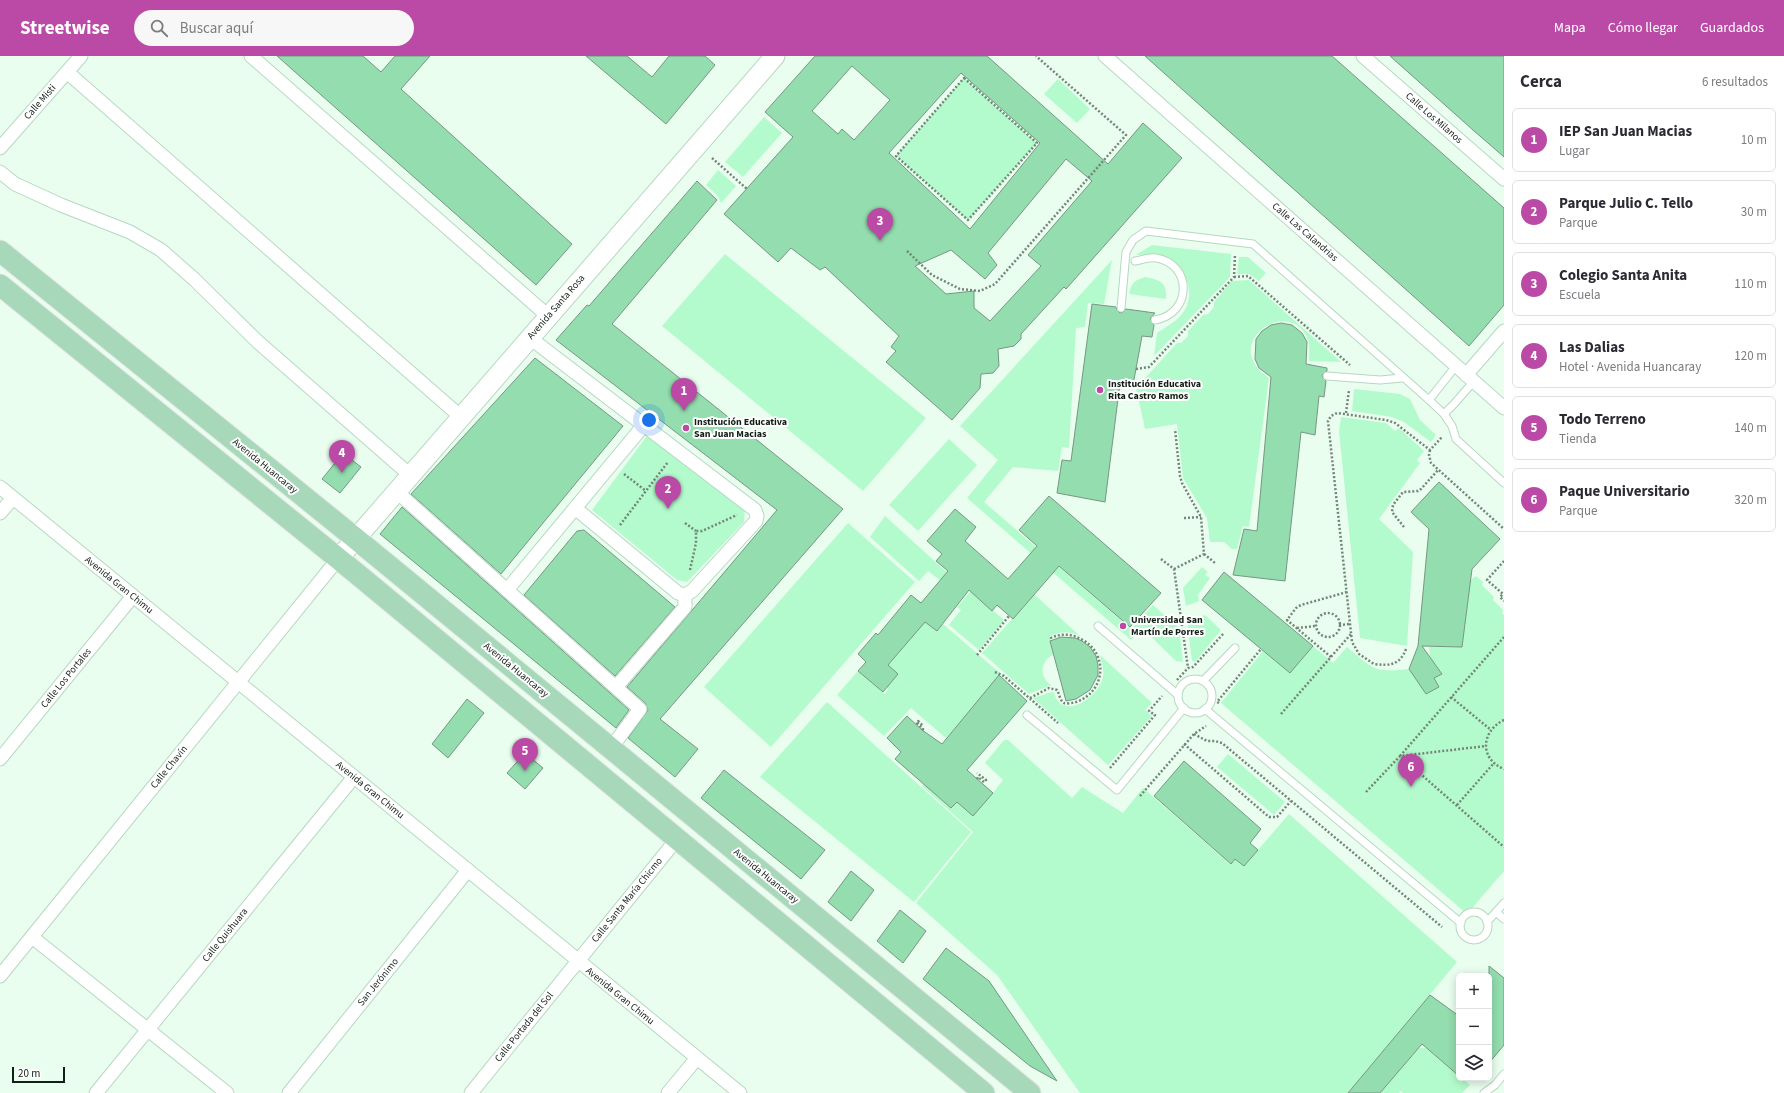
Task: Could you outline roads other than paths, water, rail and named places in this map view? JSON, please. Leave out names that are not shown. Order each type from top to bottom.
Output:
[{"type":"main road","name":"Avenida Huancaray","points":[[0,251],[355,538],[1030,1093]]},
{"type":"main road","points":[[1,287],[338,558],[984,1093]]},
{"type":"street","name":"Calle Misti","points":[[0,148],[81,56]]},
{"type":"street","points":[[251,56],[548,316]]},
{"type":"street","name":"Avenida Santa Rosa","points":[[338,558],[775,56]]},
{"type":"street","name":"Calle Las Calandrias","points":[[1105,56],[1504,408]]},
{"type":"street","name":"Calle Los Milanos","points":[[1367,57],[1504,179]]},
{"type":"street","points":[[67,72],[461,417]]},
{"type":"street","points":[[0,172],[15,184],[62,205],[130,232],[161,250],[194,279],[258,342],[410,475]]},
{"type":"street","points":[[1470,378],[1504,331]]},
{"type":"street","points":[[530,338],[755,510],[757,516],[756,521],[719,562],[692,591],[685,595],[678,593],[575,508]]},
{"type":"street","points":[[507,590],[644,425]]},
{"type":"street","name":"Avenida Gran Chimu","points":[[0,487],[740,1093]]},
{"type":"street","points":[[396,491],[640,709],[611,748]]},
{"type":"street","points":[[0,514],[13,498]]},
{"type":"street","name":"Calle Chavín","points":[[0,976],[338,558]]},
{"type":"street","points":[[616,687],[685,607],[685,595]]},
{"type":"street","name":"Calle Los Portales","points":[[0,759],[133,596]]},
{"type":"street","name":"Calle Quishuara","points":[[96,1093],[354,777]]},
{"type":"street","name":"Calle Santa María Chicmo","points":[[577,960],[677,839]]},
{"type":"street","name":"San Jerónimo","points":[[289,1093],[468,870]]},
{"type":"street","points":[[32,937],[227,1093]]},
{"type":"street","name":"Calle Portada del Sol","points":[[471,1093],[577,960]]},
{"type":"street","points":[[668,1093],[697,1058]]},
{"type":"lane","points":[[1121,308],[1126,252],[1133,240],[1146,231],[1252,244],[1444,414],[1452,426],[1456,439],[1504,483]]},
{"type":"lane","points":[[1135,262],[1155,258],[1165,260],[1174,266],[1180,275],[1183,285],[1183,296],[1179,305],[1172,313],[1155,320]]},
{"type":"lane","points":[[1429,400],[1456,366]]},
{"type":"lane","points":[[1327,376],[1380,380],[1402,378]]},
{"type":"lane","points":[[1444,414],[1454,404],[1470,378]]},
{"type":"lane","points":[[1098,626],[1178,694]]},
{"type":"lane","points":[[1203,681],[1235,648]]},
{"type":"lane","points":[[1193,679],[1203,681],[1207,684],[1212,694],[1212,700],[1205,709],[1194,712],[1184,708],[1180,704],[1178,694],[1180,688],[1187,681],[1193,679]]},
{"type":"lane","points":[[1027,715],[1117,790],[1184,708]]},
{"type":"lane","points":[[1205,709],[1461,923]]},
{"type":"lane","points":[[1487,922],[1504,903]]},
{"type":"lane","points":[[1496,912],[1504,919]]},
{"type":"lane","points":[[1475,913],[1484,916],[1487,922],[1486,933],[1480,939],[1472,940],[1464,936],[1461,923],[1466,915],[1475,913]]},
{"type":"lane","points":[[1484,1093],[1495,1085],[1504,1074]]},
{"type":"place","name":"Colegio Santa Anita","points":[[880,241]]},
{"type":"place","name":"Institución Educativa Rita Castro Ramos","points":[[1100,390]]},
{"type":"place","name":"IEP San Juan Macias","points":[[684,411]]},
{"type":"place","name":"Institución Educativa San Juan Macias","points":[[686,428]]},
{"type":"place","name":"Las Dalias","points":[[342,473]]},
{"type":"place","name":"Parque Julio C. Tello","points":[[668,509]]},
{"type":"place","name":"Universidad San Martín de Porres","points":[[1123,626]]},
{"type":"place","name":"Todo Terreno","points":[[525,771]]},
{"type":"place","name":"Paque Universitario","points":[[1411,787]]}]
